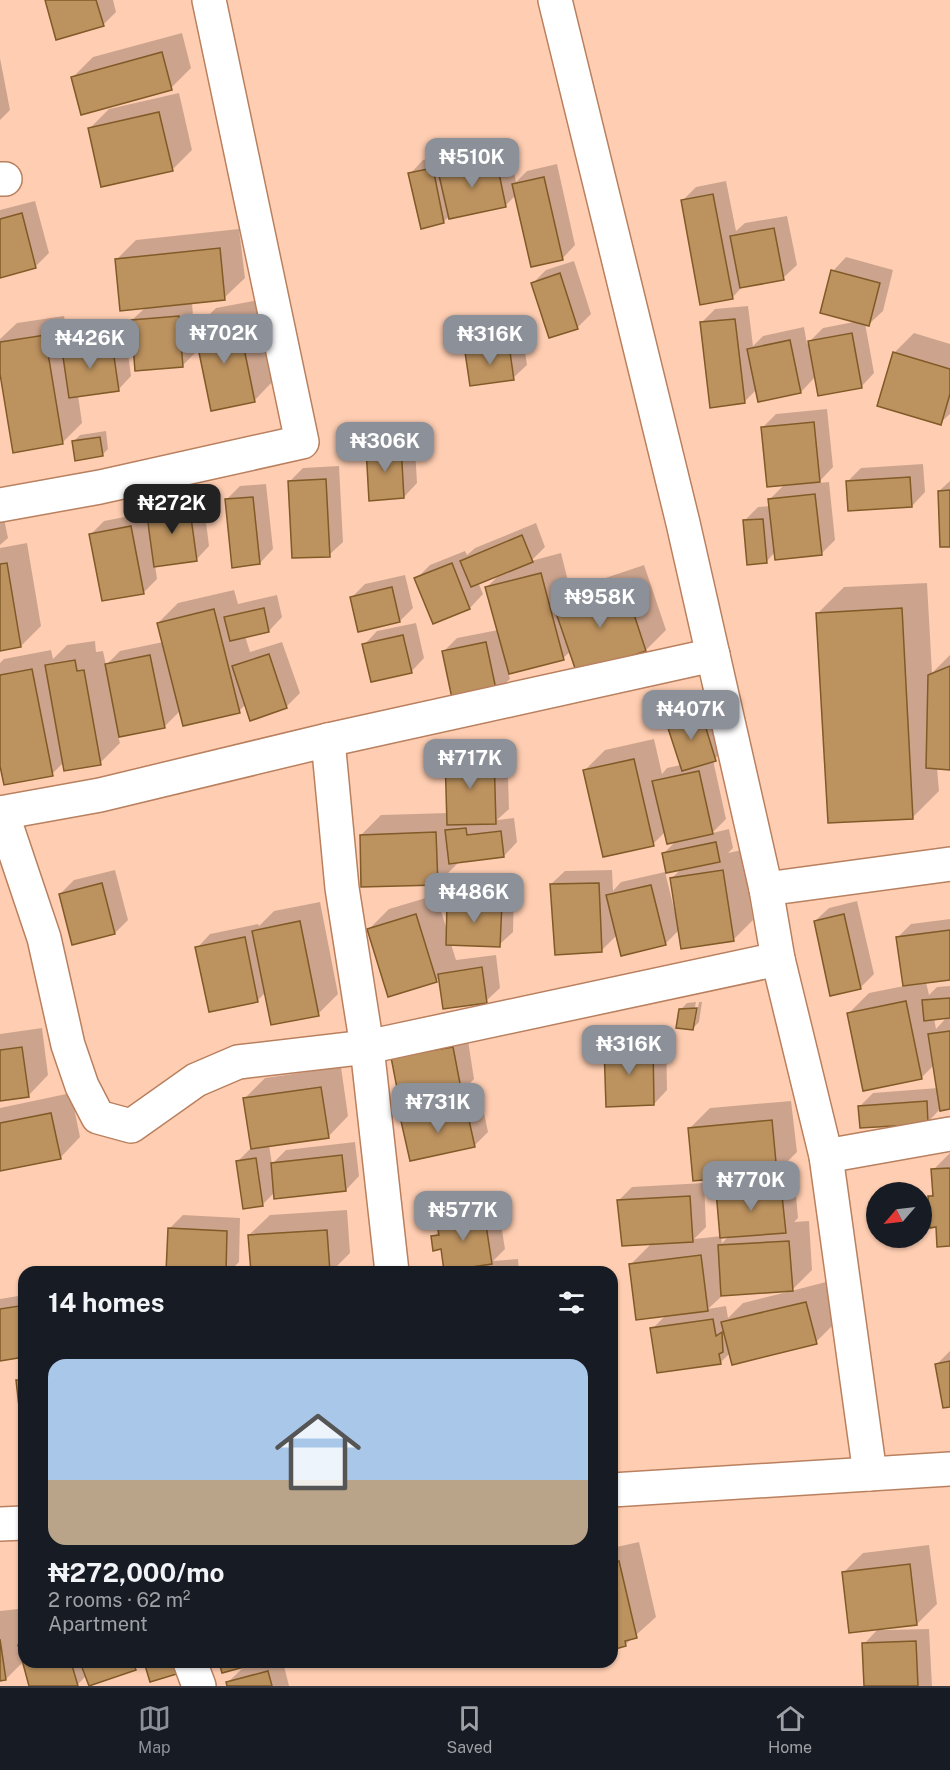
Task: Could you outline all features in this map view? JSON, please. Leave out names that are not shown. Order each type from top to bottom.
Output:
[{"type":"street","points":[[0,505],[100,487],[302,442],[209,0]]},
{"type":"street","points":[[555,0],[683,523],[766,889],[778,959],[826,1156],[870,1474]]},
{"type":"street","points":[[713,656],[328,740],[100,795],[1,813],[44,938],[68,1045],[82,1086],[98,1117],[131,1126],[196,1080],[238,1062],[367,1047],[778,959]]},
{"type":"street","points":[[328,740],[342,888],[367,1047],[391,1266]]},
{"type":"street","points":[[766,889],[950,864]]},
{"type":"street","points":[[826,1156],[950,1134]]},
{"type":"street","points":[[618,1490],[950,1469]]},
{"type":"street","points":[[0,1524],[18,1523]]},
{"type":"street","points":[[192,1668],[199,1686]]},
{"type":"building","points":[[45,0],[96,0],[104,26],[56,40]]},
{"type":"building","points":[[162,52],[172,90],[81,115],[71,77]]},
{"type":"building","points":[[159,112],[173,171],[101,187],[88,128]]},
{"type":"building","points":[[496,159],[506,207],[449,219],[438,171]]},
{"type":"building","points":[[433,168],[444,223],[421,229],[408,173]]},
{"type":"building","points":[[544,177],[563,260],[531,267],[512,184]]},
{"type":"building","points":[[713,194],[733,299],[700,305],[681,200]]},
{"type":"building","points":[[22,213],[36,268],[0,278],[0,219]]},
{"type":"building","points":[[774,228],[784,280],[740,288],[730,236]]},
{"type":"building","points":[[220,248],[225,300],[120,311],[115,259]]},
{"type":"building","points":[[831,270],[880,283],[869,326],[820,313]]},
{"type":"building","points":[[560,273],[578,329],[549,338],[531,283]]},
{"type":"building","points":[[179,316],[183,367],[135,371],[131,320]]},
{"type":"building","points":[[238,319],[255,402],[211,411],[194,328]]},
{"type":"building","points":[[735,319],[745,403],[710,408],[700,322]]},
{"type":"building","points":[[852,333],[862,388],[818,396],[808,341]]},
{"type":"building","points":[[45,335],[63,444],[13,453],[0,374],[0,342]]},
{"type":"building","points":[[790,340],[801,393],[758,402],[747,349]]},
{"type":"building","points":[[112,343],[119,391],[69,398],[62,350]]},
{"type":"building","points":[[509,345],[514,380],[470,386],[465,352]]},
{"type":"building","points":[[893,352],[950,369],[950,394],[941,425],[877,406]]},
{"type":"building","points":[[814,422],[820,482],[767,487],[761,427]]},
{"type":"building","points":[[100,437],[103,456],[75,461],[72,441]]},
{"type":"building","points":[[401,445],[404,498],[369,501],[366,448]]},
{"type":"building","points":[[910,477],[912,507],[848,511],[846,481]]},
{"type":"building","points":[[326,479],[330,557],[292,558],[288,481]]},
{"type":"building","points":[[950,490],[950,547],[940,547],[938,491]]},
{"type":"building","points":[[815,494],[822,555],[775,560],[768,499]]},
{"type":"building","points":[[253,497],[260,564],[232,568],[225,499]]},
{"type":"building","points":[[189,503],[197,561],[154,567],[146,509]]},
{"type":"building","points":[[763,519],[767,563],[747,565],[743,520]]},
{"type":"building","points":[[131,526],[144,594],[102,601],[89,534]]},
{"type":"building","points":[[522,535],[533,562],[471,587],[460,561]]},
{"type":"building","points":[[7,563],[21,647],[0,651],[0,564]]},
{"type":"building","points":[[452,563],[470,609],[433,624],[414,578]]},
{"type":"building","points":[[541,573],[564,660],[509,674],[485,587]]},
{"type":"building","points":[[624,584],[646,651],[577,674],[554,607]]},
{"type":"building","points":[[392,587],[400,622],[358,632],[350,597]]},
{"type":"building","points":[[264,608],[269,632],[230,641],[224,617]]},
{"type":"building","points":[[902,608],[913,819],[828,823],[816,613]]},
{"type":"building","points":[[214,609],[240,713],[183,726],[157,623]]},
{"type":"building","points":[[403,635],[412,673],[371,682],[362,644]]},
{"type":"building","points":[[486,642],[497,694],[453,703],[442,651]]},
{"type":"building","points":[[269,654],[287,708],[250,721],[232,666]]},
{"type":"building","points":[[150,655],[165,728],[119,737],[105,664]]},
{"type":"building","points":[[75,660],[77,671],[84,670],[101,765],[64,771],[45,665]]},
{"type":"building","points":[[950,666],[950,770],[926,768],[928,675]]},
{"type":"building","points":[[32,669],[53,776],[4,785],[0,766],[0,675]]},
{"type":"building","points":[[701,712],[716,761],[682,771],[666,722]]},
{"type":"building","points":[[494,754],[496,824],[447,825],[445,755]]},
{"type":"building","points":[[634,759],[654,846],[603,857],[583,770]]},
{"type":"building","points":[[699,771],[713,834],[667,844],[652,781]]},
{"type":"building","points":[[466,828],[467,835],[501,831],[504,857],[449,864],[445,830]]},
{"type":"building","points":[[436,832],[438,885],[361,887],[360,835]]},
{"type":"building","points":[[716,842],[720,862],[666,873],[662,853]]},
{"type":"building","points":[[723,870],[734,941],[681,949],[670,878]]},
{"type":"building","points":[[102,883],[115,934],[72,945],[59,894]]},
{"type":"building","points":[[599,883],[602,952],[555,955],[550,884]]},
{"type":"building","points":[[651,885],[666,945],[621,956],[606,895]]},
{"type":"building","points":[[447,901],[502,903],[500,947],[446,945]]},
{"type":"building","points":[[416,914],[437,982],[388,997],[367,929]]},
{"type":"building","points":[[844,914],[861,989],[830,996],[814,921]]},
{"type":"building","points":[[300,921],[319,1016],[271,1025],[252,931]]},
{"type":"building","points":[[950,930],[950,980],[903,986],[896,937]]},
{"type":"building","points":[[245,937],[258,1002],[209,1012],[195,947]]},
{"type":"building","points":[[482,967],[487,1003],[443,1009],[438,974]]},
{"type":"building","points":[[950,998],[950,1018],[924,1021],[922,1000]]},
{"type":"building","points":[[906,1001],[922,1079],[863,1091],[847,1013]]},
{"type":"building","points":[[697,1008],[693,1030],[676,1028],[679,1009]]},
{"type":"building","points":[[950,1031],[950,1109],[940,1111],[928,1034]]},
{"type":"building","points":[[653,1045],[654,1105],[606,1107],[604,1046]]},
{"type":"building","points":[[22,1047],[29,1097],[0,1101],[0,1050]]},
{"type":"building","points":[[453,1047],[462,1094],[400,1104],[391,1057]]},
{"type":"building","points":[[321,1087],[329,1138],[251,1149],[243,1098]]},
{"type":"building","points":[[927,1101],[928,1124],[860,1128],[858,1106]]},
{"type":"building","points":[[466,1107],[475,1147],[410,1161],[401,1121]]},
{"type":"building","points":[[51,1113],[61,1159],[0,1171],[0,1123]]},
{"type":"building","points":[[772,1120],[777,1173],[693,1181],[688,1128]]},
{"type":"building","points":[[342,1155],[346,1191],[274,1199],[271,1163]]},
{"type":"building","points":[[256,1158],[263,1206],[243,1209],[236,1161]]},
{"type":"building","points":[[950,1168],[950,1246],[937,1247],[936,1227],[932,1228],[931,1169]]},
{"type":"building","points":[[781,1186],[786,1233],[720,1238],[716,1191]]},
{"type":"building","points":[[690,1196],[693,1242],[622,1246],[617,1200]]},
{"type":"building","points":[[484,1212],[492,1264],[443,1266],[441,1249],[433,1251],[431,1236],[439,1235],[436,1219]]},
{"type":"building","points":[[168,1228],[227,1231],[226,1266],[166,1266]]},
{"type":"building","points":[[327,1230],[330,1266],[251,1266],[248,1235]]},
{"type":"building","points":[[789,1241],[793,1291],[721,1296],[718,1245]]},
{"type":"building","points":[[701,1255],[708,1311],[636,1320],[629,1264]]},
{"type":"building","points":[[806,1302],[817,1344],[732,1365],[721,1322]]},
{"type":"building","points":[[18,1306],[18,1358],[0,1361],[0,1309]]},
{"type":"building","points":[[713,1319],[716,1336],[722,1332],[723,1352],[719,1354],[721,1364],[657,1373],[650,1328]]},
{"type":"building","points":[[950,1361],[950,1407],[943,1408],[935,1364]]},
{"type":"building","points":[[618,1561],[637,1638],[625,1641],[626,1646],[618,1648]]},
{"type":"building","points":[[910,1564],[917,1625],[849,1633],[842,1572]]},
{"type":"building","points":[[0,1639],[6,1680],[0,1681]]},
{"type":"building","points":[[916,1641],[918,1686],[864,1686],[862,1643]]},
{"type":"building","points":[[24,1668],[73,1668],[78,1686],[29,1686]]},
{"type":"building","points":[[82,1668],[135,1668],[136,1670],[89,1686]]},
{"type":"building","points":[[146,1668],[179,1668],[180,1673],[150,1682]]},
{"type":"building","points":[[221,1668],[240,1668],[222,1673]]},
{"type":"building","points":[[268,1671],[272,1686],[227,1686],[226,1682]]}]
